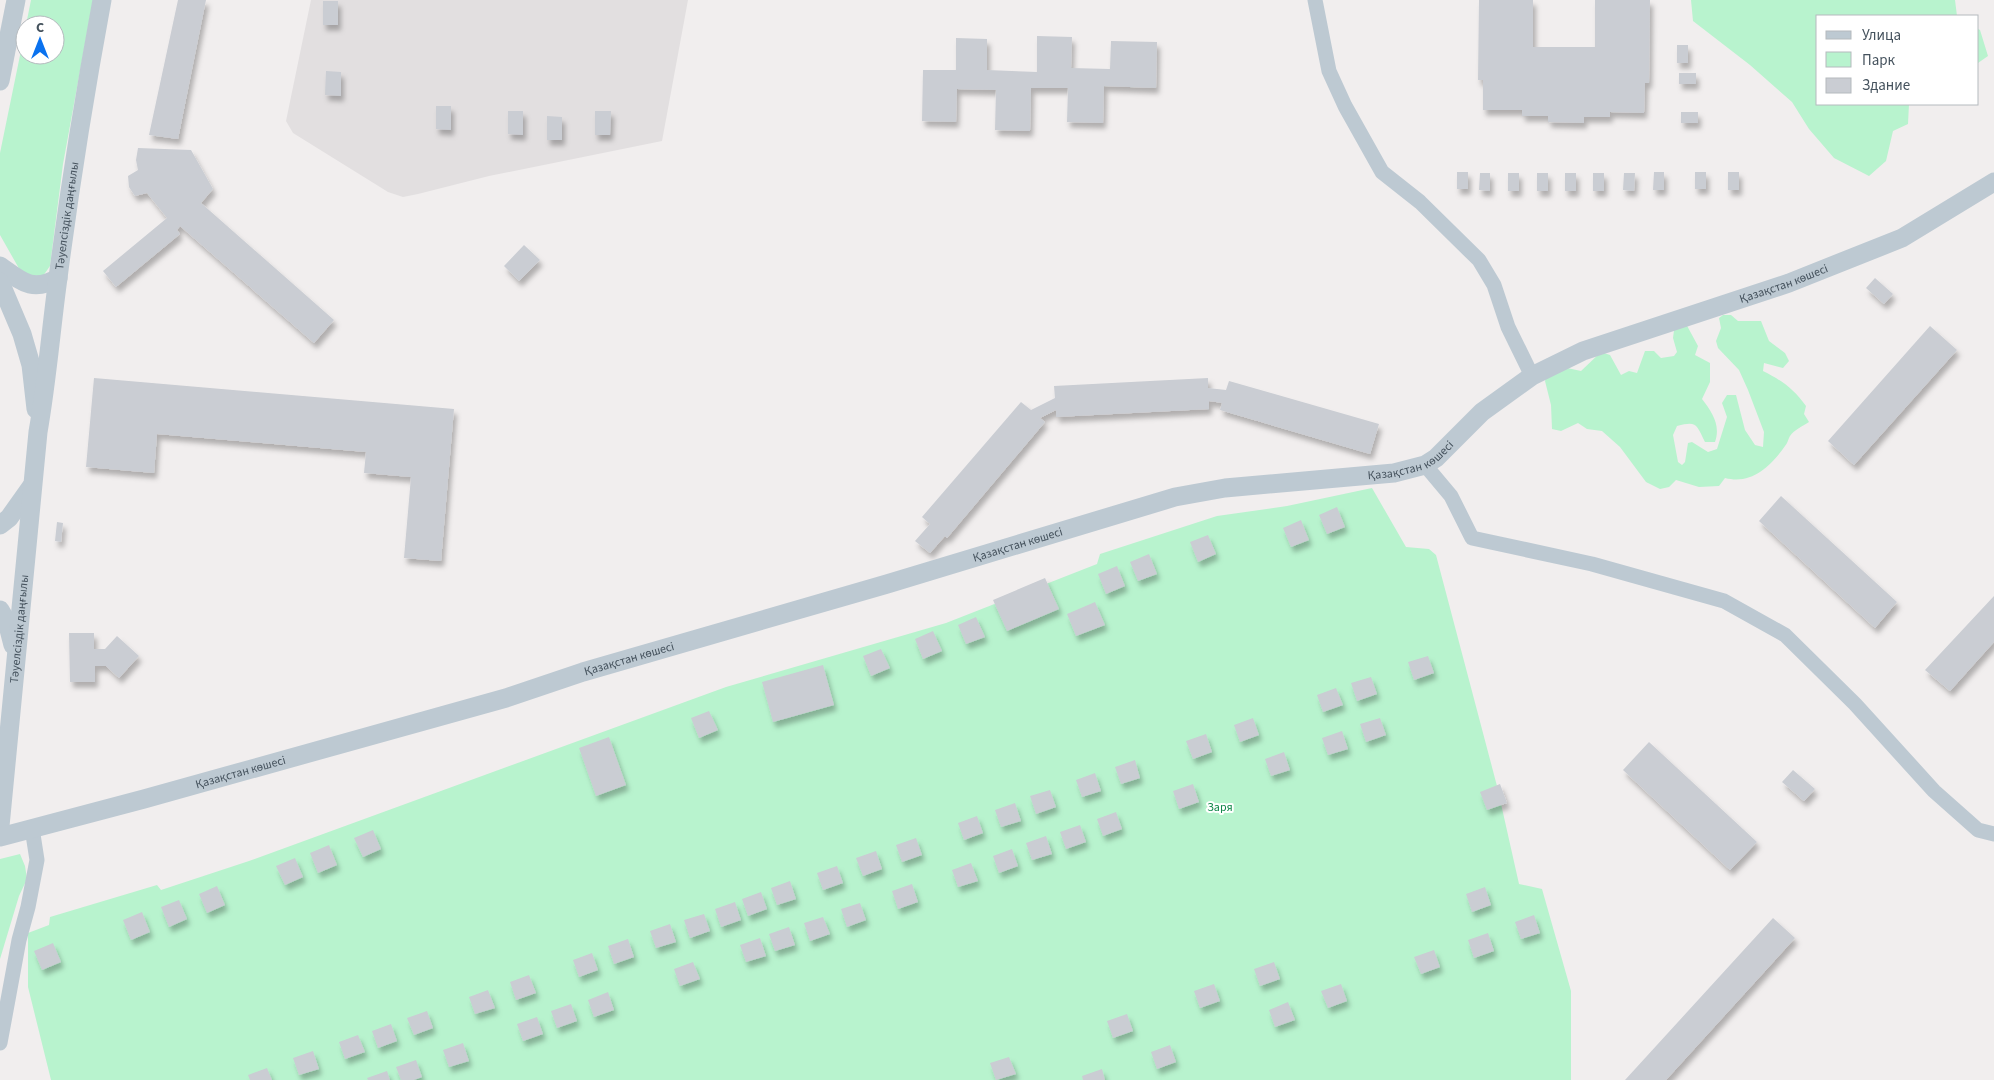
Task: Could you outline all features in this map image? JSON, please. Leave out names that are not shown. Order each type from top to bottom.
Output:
[{"type":"street","points":[[0,81],[16,0]]},
{"type":"street","name":"Тәуелсіздік даңғылы","points":[[0,826],[6,704],[16,656],[38,432],[48,372],[58,278],[78,134],[102,0]]},
{"type":"street","points":[[1315,0],[1329,71],[1345,106],[1382,172],[1420,202],[1479,260],[1494,285],[1508,327],[1532,376]]},
{"type":"street","name":"Қазақстан көшесі","points":[[0,837],[144,799],[506,698],[583,672],[897,581],[1175,497],[1226,488],[1394,473],[1425,465],[1436,458],[1482,412],[1532,376],[1583,351],[1789,283],[1902,238],[1994,182]]},
{"type":"street","points":[[0,266],[27,284],[47,284],[58,278]]},
{"type":"street","name":"Тәуелсіздік даңғылы","points":[[0,282],[22,334],[31,365],[38,432]]},
{"type":"street","points":[[1425,465],[1452,496],[1472,538],[1592,564],[1724,601],[1785,635],[1855,704],[1934,790],[1978,830],[1994,834]]},
{"type":"street","points":[[0,525],[9,518],[33,484]]},
{"type":"street","points":[[0,610],[6,622],[16,656]]},
{"type":"street","points":[[0,1043],[19,940],[28,907],[37,860],[32,828]]},
{"type":"shaded area","points":[[311,0],[688,0],[662,141],[489,176],[403,197],[388,192],[293,133],[286,121]]},
{"type":"green space","points":[[31,0],[93,0],[63,164],[50,266],[43,276],[36,278],[21,272],[0,235],[0,153],[18,65],[65,65],[65,15],[28,15]]},
{"type":"green space","points":[[1691,0],[1955,0],[1957,15],[1816,15],[1816,105],[1909,105],[1908,124],[1893,131],[1886,161],[1869,176],[1834,158],[1809,129],[1792,102],[1750,65],[1693,21]]},
{"type":"green space","points":[[1979,30],[1980,30],[1988,56],[1979,62]]},
{"type":"green space","points":[[1723,315],[1731,315],[1738,321],[1761,321],[1769,341],[1785,353],[1789,361],[1783,368],[1764,363],[1763,371],[1787,386],[1806,406],[1804,414],[1809,422],[1789,437],[1780,453],[1760,472],[1744,479],[1725,478],[1719,486],[1699,487],[1676,480],[1669,487],[1660,489],[1646,482],[1620,447],[1602,431],[1587,429],[1578,423],[1561,431],[1552,429],[1551,405],[1545,381],[1549,368],[1558,366],[1581,371],[1601,352],[1610,355],[1621,375],[1629,371],[1637,373],[1645,351],[1654,351],[1661,358],[1674,356],[1677,352],[1673,338],[1675,323],[1685,322],[1698,346],[1695,355],[1710,363],[1710,382],[1702,399],[1712,414],[1716,424],[1717,436],[1715,442],[1705,442],[1695,425],[1677,426],[1673,435],[1678,462],[1682,465],[1685,462],[1688,443],[1692,442],[1708,452],[1717,449],[1727,417],[1722,403],[1727,395],[1736,395],[1745,430],[1755,445],[1763,447],[1764,432],[1739,370],[1718,348],[1716,341],[1721,328],[1719,318]]},
{"type":"green space","name":"Заря","points":[[1372,488],[1406,547],[1429,549],[1436,555],[1497,786],[1519,884],[1542,889],[1571,991],[1571,1080],[51,1080],[28,987],[28,933],[49,925],[50,917],[157,885],[161,890],[249,861],[726,687],[946,623],[1097,564],[1100,554],[1217,516],[1287,506]]},
{"type":"green space","points":[[20,854],[25,866],[27,879],[19,896],[0,959],[0,859]]},
{"type":"building","points":[[178,0],[206,0],[178,139],[149,135]]},
{"type":"building","points":[[1479,0],[1533,0],[1533,47],[1595,47],[1595,0],[1650,0],[1649,83],[1645,83],[1644,113],[1610,112],[1610,117],[1584,117],[1584,123],[1548,122],[1548,116],[1522,116],[1522,110],[1483,110],[1483,80],[1478,80]]},
{"type":"building","points":[[323,1],[338,1],[338,25],[323,25]]},
{"type":"building","points":[[1037,36],[1072,37],[1071,68],[1110,69],[1111,41],[1157,42],[1156,88],[1104,86],[1103,123],[1067,122],[1068,88],[1031,88],[1030,131],[995,130],[996,90],[957,89],[956,122],[922,121],[923,70],[956,70],[956,38],[987,39],[987,70],[1037,72]]},
{"type":"building","points":[[1677,45],[1688,45],[1688,63],[1677,63]]},
{"type":"building","points":[[326,71],[341,72],[341,96],[325,95]]},
{"type":"building","points":[[1679,73],[1696,73],[1696,84],[1679,84]]},
{"type":"building","points":[[436,106],[451,106],[451,130],[436,129]]},
{"type":"building","points":[[508,111],[523,111],[523,135],[508,134]]},
{"type":"building","points":[[595,111],[611,111],[610,135],[595,135]]},
{"type":"building","points":[[1681,112],[1698,112],[1698,123],[1681,123]]},
{"type":"building","points":[[547,116],[562,117],[562,140],[547,140]]},
{"type":"building","points":[[138,148],[191,150],[213,189],[201,203],[334,320],[314,343],[180,226],[177,230],[180,234],[116,287],[103,271],[167,218],[147,193],[135,196],[129,187],[128,176],[138,170],[136,160]]},
{"type":"building","points":[[1457,172],[1468,172],[1468,189],[1457,189]]},
{"type":"building","points":[[1654,172],[1664,172],[1664,190],[1653,190]]},
{"type":"building","points":[[1695,172],[1706,172],[1706,189],[1695,189]]},
{"type":"building","points":[[1728,172],[1739,172],[1739,190],[1728,190]]},
{"type":"building","points":[[1480,173],[1490,173],[1490,191],[1479,190]]},
{"type":"building","points":[[1508,173],[1519,173],[1519,191],[1508,191]]},
{"type":"building","points":[[1537,173],[1548,173],[1548,191],[1537,191]]},
{"type":"building","points":[[1565,173],[1576,173],[1576,191],[1565,191]]},
{"type":"building","points":[[1593,173],[1604,173],[1604,191],[1593,191]]},
{"type":"building","points":[[1624,173],[1635,173],[1634,191],[1623,190]]},
{"type":"building","points":[[524,245],[540,260],[519,281],[504,266]]},
{"type":"building","points":[[1875,278],[1893,294],[1884,304],[1866,288]]},
{"type":"building","points":[[1930,326],[1957,350],[1854,465],[1828,441]]},
{"type":"building","points":[[94,378],[454,409],[441,561],[404,558],[411,477],[364,473],[366,452],[157,434],[154,473],[86,467]]},
{"type":"building","points":[[1208,378],[1208,388],[1226,390],[1229,381],[1379,424],[1370,454],[1220,410],[1222,403],[1209,401],[1209,409],[1056,417],[1056,410],[1040,418],[1045,422],[947,538],[945,536],[930,553],[915,541],[930,524],[922,517],[1021,402],[1031,410],[1055,398],[1054,386]]},
{"type":"building","points":[[1781,496],[1897,602],[1875,628],[1759,521]]},
{"type":"building","points":[[1337,507],[1345,527],[1327,534],[1319,515]]},
{"type":"building","points":[[1301,520],[1309,540],[1291,547],[1283,528]]},
{"type":"building","points":[[57,522],[63,523],[61,542],[55,541]]},
{"type":"building","points":[[1208,535],[1216,554],[1198,562],[1190,542]]},
{"type":"building","points":[[1149,554],[1157,574],[1138,581],[1130,562]]},
{"type":"building","points":[[1117,566],[1125,586],[1106,594],[1098,574]]},
{"type":"building","points":[[1045,578],[1059,609],[1007,631],[993,600]]},
{"type":"building","points":[[1994,596],[1994,642],[1950,691],[1925,670]]},
{"type":"building","points":[[1095,602],[1105,625],[1076,636],[1067,614]]},
{"type":"building","points":[[976,617],[985,637],[966,644],[958,625]]},
{"type":"building","points":[[933,631],[942,651],[923,659],[915,639]]},
{"type":"building","points":[[69,633],[94,633],[94,649],[105,649],[117,636],[139,656],[119,678],[106,666],[95,666],[95,682],[70,682]]},
{"type":"building","points":[[881,649],[890,668],[871,676],[863,656]]},
{"type":"building","points":[[1428,656],[1434,673],[1414,680],[1408,662]]},
{"type":"building","points":[[823,665],[834,705],[773,722],[762,682]]},
{"type":"building","points":[[1371,677],[1377,694],[1357,701],[1351,683]]},
{"type":"building","points":[[1336,688],[1343,705],[1323,712],[1317,695]]},
{"type":"building","points":[[709,711],[718,730],[699,738],[691,718]]},
{"type":"building","points":[[1253,718],[1259,735],[1240,742],[1234,725]]},
{"type":"building","points":[[1380,718],[1386,735],[1366,742],[1360,724]]},
{"type":"building","points":[[1342,731],[1348,749],[1328,755],[1322,738]]},
{"type":"building","points":[[1206,734],[1212,752],[1193,759],[1186,741]]},
{"type":"building","points":[[609,737],[626,785],[596,796],[579,748]]},
{"type":"building","points":[[1649,742],[1757,842],[1730,870],[1623,770]]},
{"type":"building","points":[[1284,752],[1290,770],[1271,776],[1265,759]]},
{"type":"building","points":[[1135,760],[1140,778],[1121,784],[1115,767]]},
{"type":"building","points":[[1793,770],[1815,789],[1804,801],[1782,782]]},
{"type":"building","points":[[1095,773],[1101,791],[1082,797],[1076,780]]},
{"type":"building","points":[[1193,784],[1199,802],[1179,809],[1173,791]]},
{"type":"building","points":[[1500,784],[1507,803],[1487,810],[1480,792]]},
{"type":"building","points":[[1050,790],[1056,807],[1036,814],[1030,796]]},
{"type":"building","points":[[1015,803],[1021,821],[1001,827],[995,810]]},
{"type":"building","points":[[1116,812],[1122,829],[1103,836],[1097,819]]},
{"type":"building","points":[[977,816],[983,833],[964,840],[958,823]]},
{"type":"building","points":[[1080,825],[1086,842],[1066,849],[1060,832]]},
{"type":"building","points":[[373,830],[381,849],[363,857],[354,838]]},
{"type":"building","points":[[1046,836],[1052,854],[1032,860],[1026,843]]},
{"type":"building","points":[[916,838],[922,855],[902,862],[896,845]]},
{"type":"building","points":[[329,845],[337,865],[318,873],[310,853]]},
{"type":"building","points":[[1012,849],[1018,866],[999,873],[993,856]]},
{"type":"building","points":[[876,851],[882,869],[863,876],[856,858]]},
{"type":"building","points":[[295,858],[303,877],[285,885],[276,866]]},
{"type":"building","points":[[971,863],[978,881],[958,887],[952,870]]},
{"type":"building","points":[[837,866],[843,883],[823,890],[817,873]]},
{"type":"building","points":[[790,881],[796,899],[777,905],[771,888]]},
{"type":"building","points":[[912,884],[918,902],[898,909],[892,891]]},
{"type":"building","points":[[217,886],[225,905],[207,913],[199,894]]},
{"type":"building","points":[[1485,887],[1491,905],[1472,912],[1466,894]]},
{"type":"building","points":[[761,892],[767,909],[748,916],[742,899]]},
{"type":"building","points":[[179,900],[187,919],[169,927],[161,907]]},
{"type":"building","points":[[735,902],[741,920],[721,927],[715,909]]},
{"type":"building","points":[[860,903],[866,920],[847,927],[841,909]]},
{"type":"building","points":[[142,912],[150,932],[131,940],[123,920]]},
{"type":"building","points":[[704,914],[710,931],[690,938],[684,920]]},
{"type":"building","points":[[1534,915],[1540,933],[1521,939],[1515,922]]},
{"type":"building","points":[[823,917],[830,934],[810,941],[804,923]]},
{"type":"building","points":[[1773,918],[1795,938],[1666,1080],[1625,1080]]},
{"type":"building","points":[[670,924],[676,942],[656,948],[650,931]]},
{"type":"building","points":[[789,927],[795,945],[775,951],[769,934]]},
{"type":"building","points":[[1488,933],[1494,951],[1474,958],[1468,940]]},
{"type":"building","points":[[760,938],[766,956],[746,962],[740,945]]},
{"type":"building","points":[[628,939],[634,957],[614,964],[608,946]]},
{"type":"building","points":[[53,943],[61,962],[42,970],[34,951]]},
{"type":"building","points":[[1434,950],[1440,967],[1421,974],[1414,957]]},
{"type":"building","points":[[592,953],[598,970],[579,977],[573,960]]},
{"type":"building","points":[[693,962],[700,979],[680,986],[674,969]]},
{"type":"building","points":[[1274,962],[1280,979],[1260,986],[1254,969]]},
{"type":"building","points":[[529,975],[536,993],[516,1000],[510,982]]},
{"type":"building","points":[[1214,984],[1220,1001],[1200,1008],[1194,991]]},
{"type":"building","points":[[1341,984],[1347,1001],[1328,1008],[1321,991]]},
{"type":"building","points":[[488,990],[495,1008],[475,1014],[469,997]]},
{"type":"building","points":[[608,992],[614,1010],[594,1017],[588,1000]]},
{"type":"building","points":[[1288,1002],[1295,1020],[1275,1027],[1269,1010]]},
{"type":"building","points":[[571,1004],[577,1021],[557,1028],[551,1011]]},
{"type":"building","points":[[427,1011],[433,1028],[414,1035],[407,1018]]},
{"type":"building","points":[[1127,1014],[1133,1031],[1113,1038],[1107,1021]]},
{"type":"building","points":[[537,1017],[543,1034],[523,1041],[517,1024]]},
{"type":"building","points":[[391,1024],[397,1041],[378,1048],[372,1031]]},
{"type":"building","points":[[358,1035],[365,1052],[345,1059],[339,1042]]},
{"type":"building","points":[[463,1043],[469,1061],[449,1067],[443,1050]]},
{"type":"building","points":[[1170,1045],[1176,1062],[1157,1069],[1151,1052]]},
{"type":"building","points":[[313,1051],[319,1069],[299,1075],[293,1058]]},
{"type":"building","points":[[1009,1057],[1016,1074],[996,1080],[990,1063]]},
{"type":"building","points":[[416,1060],[422,1077],[414,1080],[401,1080],[396,1067]]},
{"type":"building","points":[[267,1068],[272,1080],[250,1080],[248,1075]]},
{"type":"building","points":[[1102,1069],[1105,1080],[1083,1080],[1082,1076]]},
{"type":"building","points":[[387,1071],[390,1080],[368,1080],[367,1078]]}]
